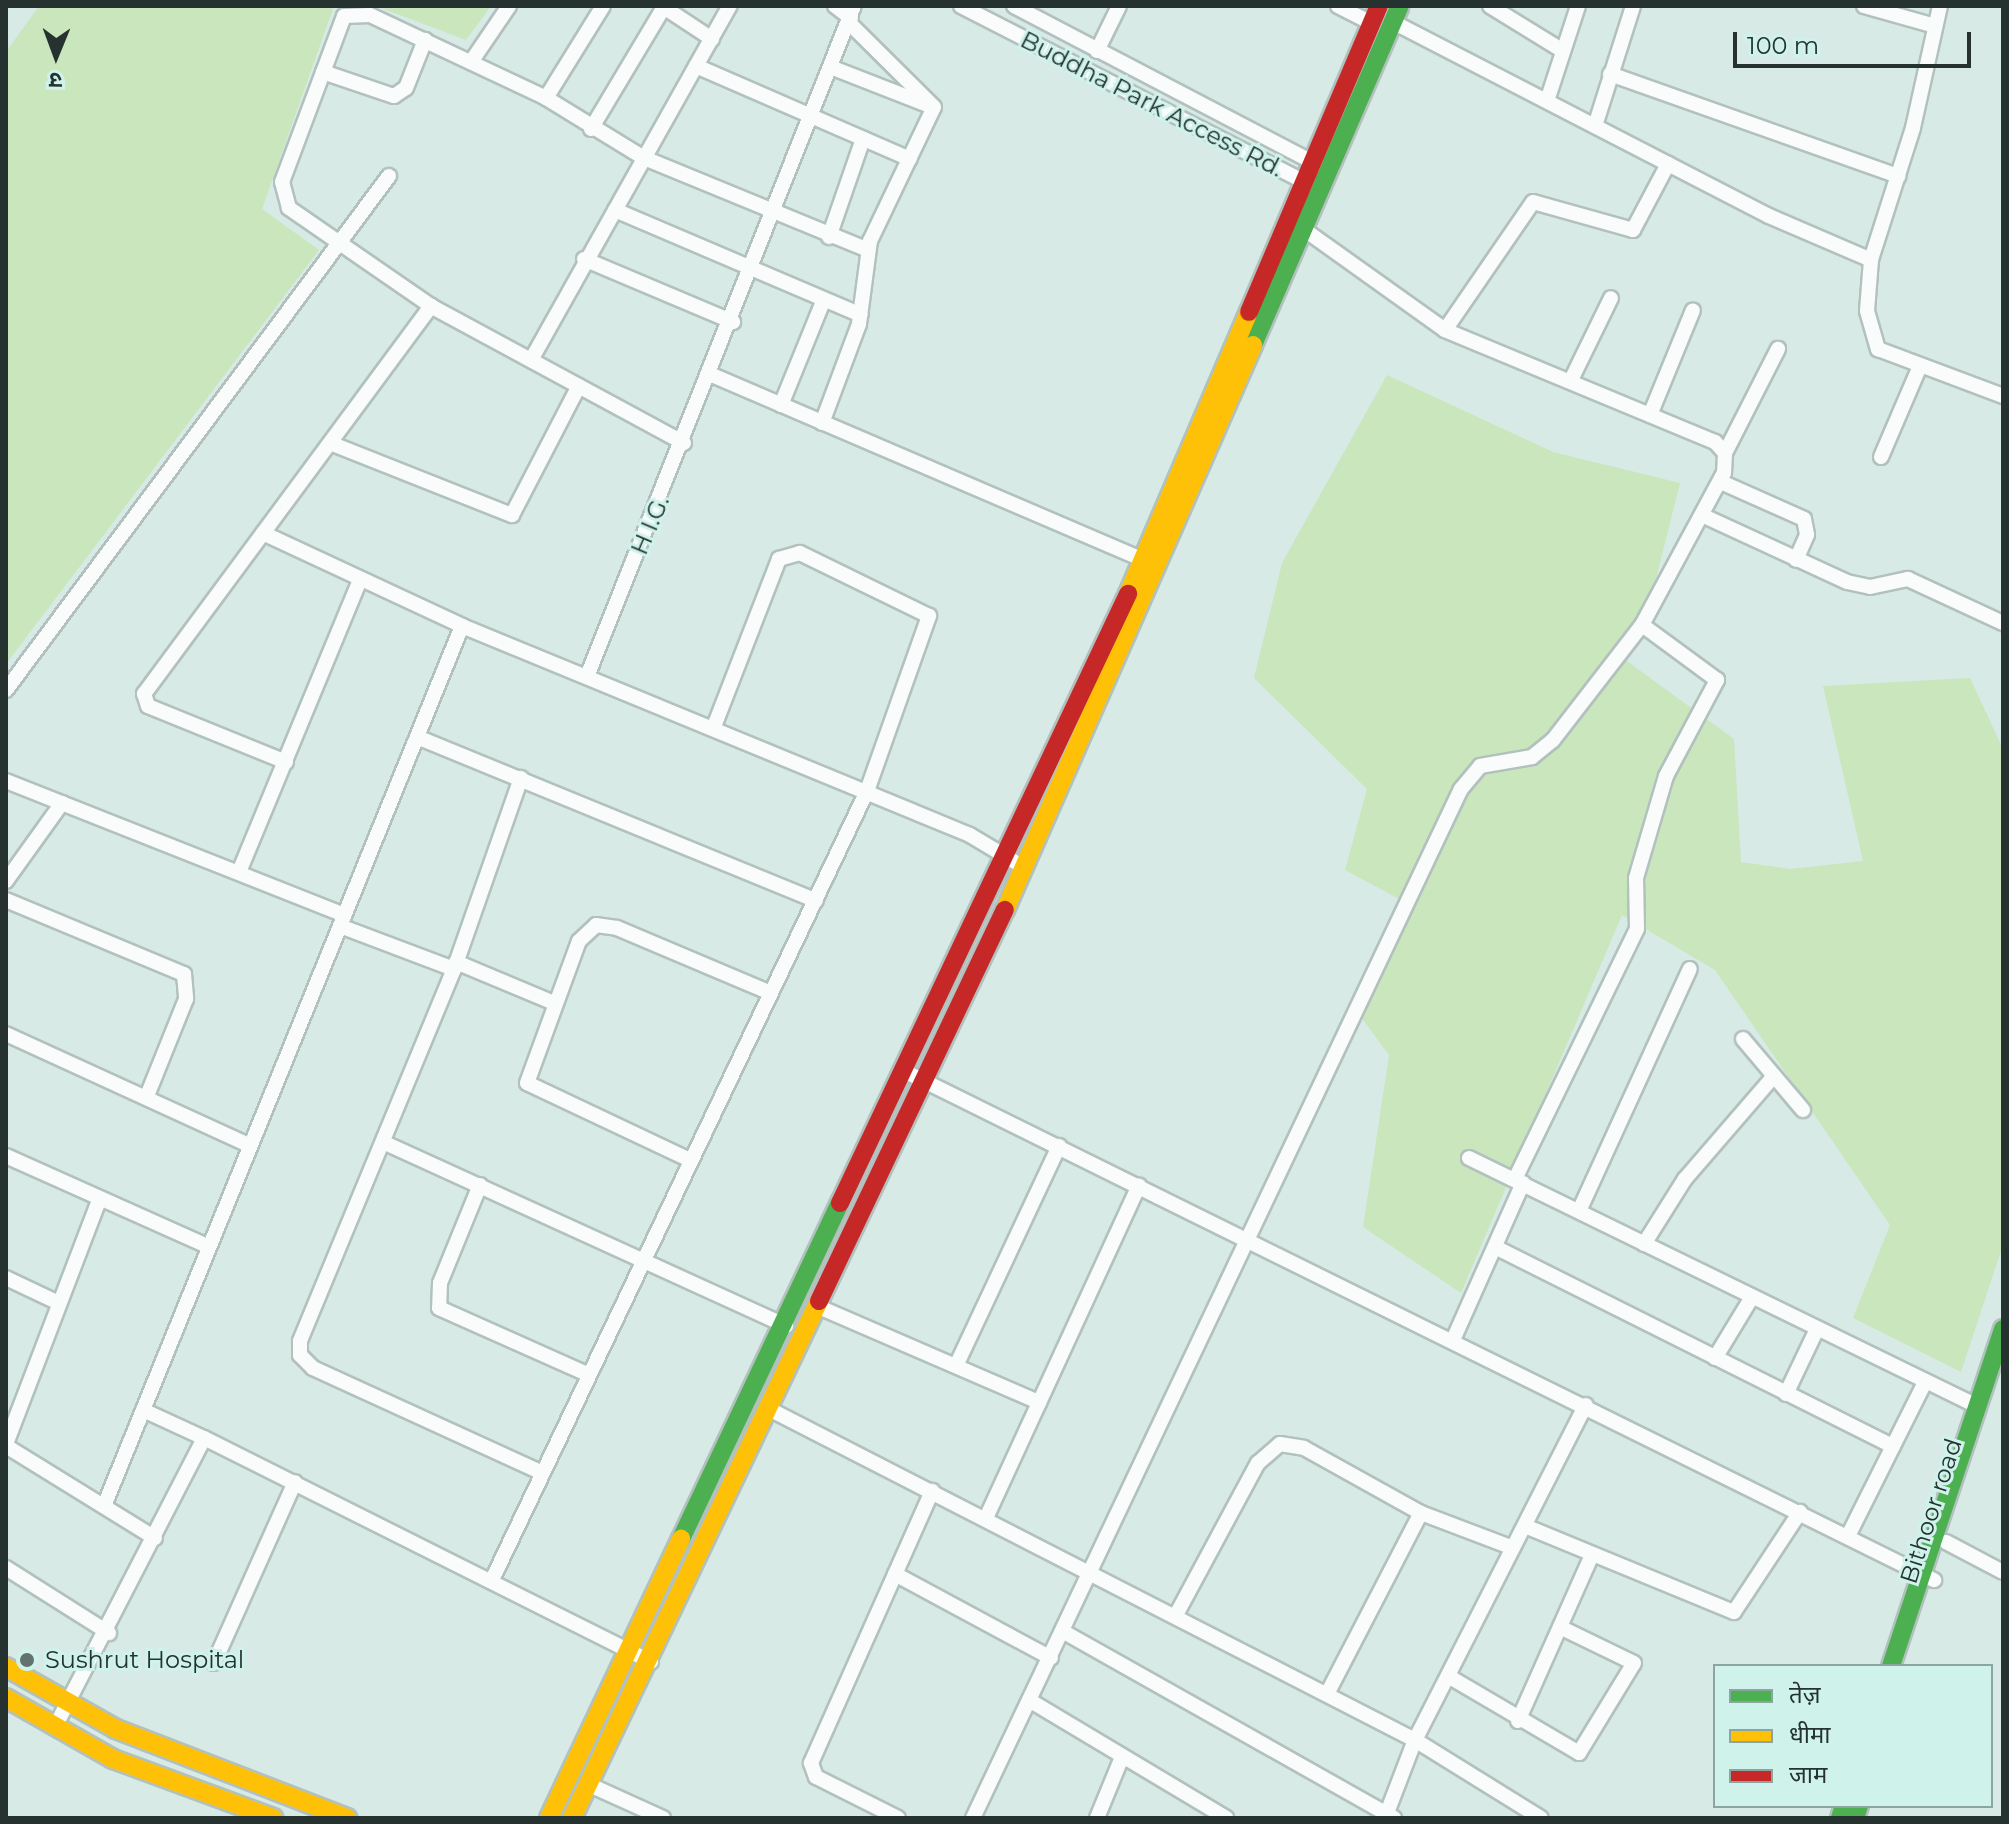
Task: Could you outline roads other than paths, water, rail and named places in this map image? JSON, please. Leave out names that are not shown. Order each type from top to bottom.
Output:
[{"type":"street","points":[[471,62],[509,6]]},
{"type":"street","points":[[546,98],[603,6]]},
{"type":"street","points":[[531,360],[584,259],[730,6]]},
{"type":"street","points":[[835,6],[851,15],[934,107]]},
{"type":"street","name":"Buddha Park Access Rd.","points":[[961,6],[1322,191]]},
{"type":"street","name":"Buddha Park Access Rd.","points":[[1014,6],[1330,171]]},
{"type":"street","points":[[1097,51],[1119,6]]},
{"type":"street","points":[[572,1818],[592,1786],[1025,868],[1152,565],[1301,180],[1375,14],[1338,6]]},
{"type":"street","points":[[1490,6],[1560,49]]},
{"type":"street","points":[[1547,101],[1560,49],[1578,6]]},
{"type":"street","points":[[1595,126],[1633,6]]},
{"type":"street","points":[[1864,6],[1935,26]]},
{"type":"street","points":[[1940,6],[1898,176],[1871,260],[1866,299],[1872,341],[1920,366],[2003,396]]},
{"type":"street","points":[[591,129],[663,7],[712,39]]},
{"type":"street","points":[[684,443],[431,306],[289,208],[281,191],[323,72],[348,13],[370,15],[546,98],[591,129],[644,158],[773,215],[868,250]]},
{"type":"street","points":[[549,1818],[633,1653],[1006,854],[1152,565],[1305,230],[1396,14],[1547,101],[1668,164],[1871,260]]},
{"type":"street","name":"H I.G.","points":[[588,674],[712,375],[851,15]]},
{"type":"street","points":[[323,72],[394,96],[406,88],[425,40]]},
{"type":"street","points":[[696,66],[910,159]]},
{"type":"street","points":[[833,68],[934,107]]},
{"type":"street","points":[[1610,74],[1898,176]]},
{"type":"street","points":[[822,423],[861,315],[868,250],[934,107]]},
{"type":"street","points":[[829,237],[863,139]]},
{"type":"street","points":[[1445,330],[1533,202],[1633,230],[1668,164]]},
{"type":"street","points":[[6,690],[389,176]]},
{"type":"street","points":[[615,210],[861,315]]},
{"type":"street","points":[[1305,230],[1445,330],[1715,442],[1725,453]]},
{"type":"street","points":[[584,259],[733,322]]},
{"type":"street","points":[[1571,380],[1611,298]]},
{"type":"street","points":[[781,405],[824,299]]},
{"type":"street","points":[[286,762],[144,700],[148,684],[431,306]]},
{"type":"street","points":[[1650,415],[1693,310]]},
{"type":"street","points":[[973,1818],[1029,1700],[1096,1572],[1470,774],[1545,748],[1642,625],[1706,517],[1721,482],[1725,453],[1778,349]]},
{"type":"street","points":[[1881,457],[1920,366]]},
{"type":"street","points":[[712,375],[1152,565]]},
{"type":"street","points":[[330,443],[512,515],[579,386]]},
{"type":"street","points":[[1721,482],[1804,519],[1807,535],[1796,560]]},
{"type":"street","points":[[1706,517],[1796,560],[1860,586],[1908,579],[2003,623]]},
{"type":"street","points":[[263,533],[462,626],[588,674],[867,791],[1006,854],[1025,868]]},
{"type":"street","points":[[492,1580],[585,1373],[867,791],[929,616],[800,553],[779,559],[713,729]]},
{"type":"street","points":[[239,872],[360,580]]},
{"type":"street","points":[[1453,1340],[1495,1247],[1519,1181],[1637,929],[1636,878],[1666,776],[1717,680],[1642,625]]},
{"type":"street","points":[[104,1506],[462,626]]},
{"type":"street","points":[[417,737],[816,901]]},
{"type":"street","points":[[521,778],[455,965],[385,1143],[300,1341],[303,1361],[540,1472]]},
{"type":"street","points":[[6,781],[239,872],[342,920],[554,1003]]},
{"type":"street","points":[[6,881],[62,803]]},
{"type":"street","points":[[6,900],[184,974],[186,999],[147,1096]]},
{"type":"street","points":[[690,1160],[530,1088],[527,1073],[579,941],[601,925],[771,993]]},
{"type":"street","points":[[1579,1211],[1690,969]]},
{"type":"street","points":[[6,1034],[251,1146]]},
{"type":"street","points":[[1743,1039],[1803,1110]]},
{"type":"street","points":[[906,1072],[1586,1405],[1929,1577]]},
{"type":"street","points":[[1644,1244],[1685,1179],[1774,1076]]},
{"type":"street","points":[[385,1143],[786,1326]]},
{"type":"street","points":[[956,1366],[1059,1146]]},
{"type":"street","points":[[6,1156],[209,1247]]},
{"type":"street","points":[[1469,1158],[1977,1406]]},
{"type":"street","points":[[480,1185],[440,1283],[439,1308],[585,1373]]},
{"type":"street","points":[[986,1518],[1139,1186]]},
{"type":"street","points":[[100,1198],[6,1445],[155,1538]]},
{"type":"street","points":[[1495,1247],[1893,1446]]},
{"type":"street","points":[[6,1278],[59,1303]]},
{"type":"street","points":[[1715,1358],[1752,1297]]},
{"type":"street","points":[[819,1307],[1039,1402]]},
{"type":"street","points":[[1786,1394],[1817,1329]]},
{"type":"street","points":[[1892,1664],[1929,1577],[1977,1406],[2003,1329]]},
{"type":"street","name":"Bithoor road","points":[[1906,1664],[1929,1577],[1946,1542],[2003,1371]]},
{"type":"street","points":[[1848,1536],[1925,1382]]},
{"type":"street","points":[[1064,1632],[1389,1817],[1415,1740],[1586,1405]]},
{"type":"street","points":[[143,1410],[295,1482],[651,1662]]},
{"type":"street","points":[[771,1410],[1096,1572],[1415,1740],[1541,1818]]},
{"type":"street","points":[[55,1727],[109,1633],[204,1438]]},
{"type":"street","points":[[1176,1615],[1258,1463],[1280,1444],[1304,1448],[1421,1513],[1513,1548]]},
{"type":"street","points":[[214,1663],[295,1482]]},
{"type":"street","points":[[898,1818],[811,1768],[932,1491]]},
{"type":"street","points":[[1525,1526],[1734,1612],[1800,1512]]},
{"type":"street","points":[[1327,1694],[1421,1513]]},
{"type":"street","points":[[1946,1542],[2003,1572]]},
{"type":"street","points":[[1518,1721],[1592,1555]]},
{"type":"street","points":[[6,1568],[109,1633]]},
{"type":"street","points":[[895,1574],[1051,1658]]},
{"type":"street","points":[[1448,1676],[1518,1721],[1579,1753],[1633,1675],[1630,1659],[1560,1627]]},
{"type":"street","points":[[6,1667],[68,1703],[154,1746],[347,1818]]},
{"type":"street","points":[[6,1698],[113,1759],[273,1818]]},
{"type":"street","points":[[1029,1700],[1226,1818]]},
{"type":"street","points":[[1097,1818],[1122,1757]]},
{"type":"street","points":[[592,1786],[663,1818]]},
{"type":"place","name":"Sushrut Hospital","points":[[27,1660]]}]
